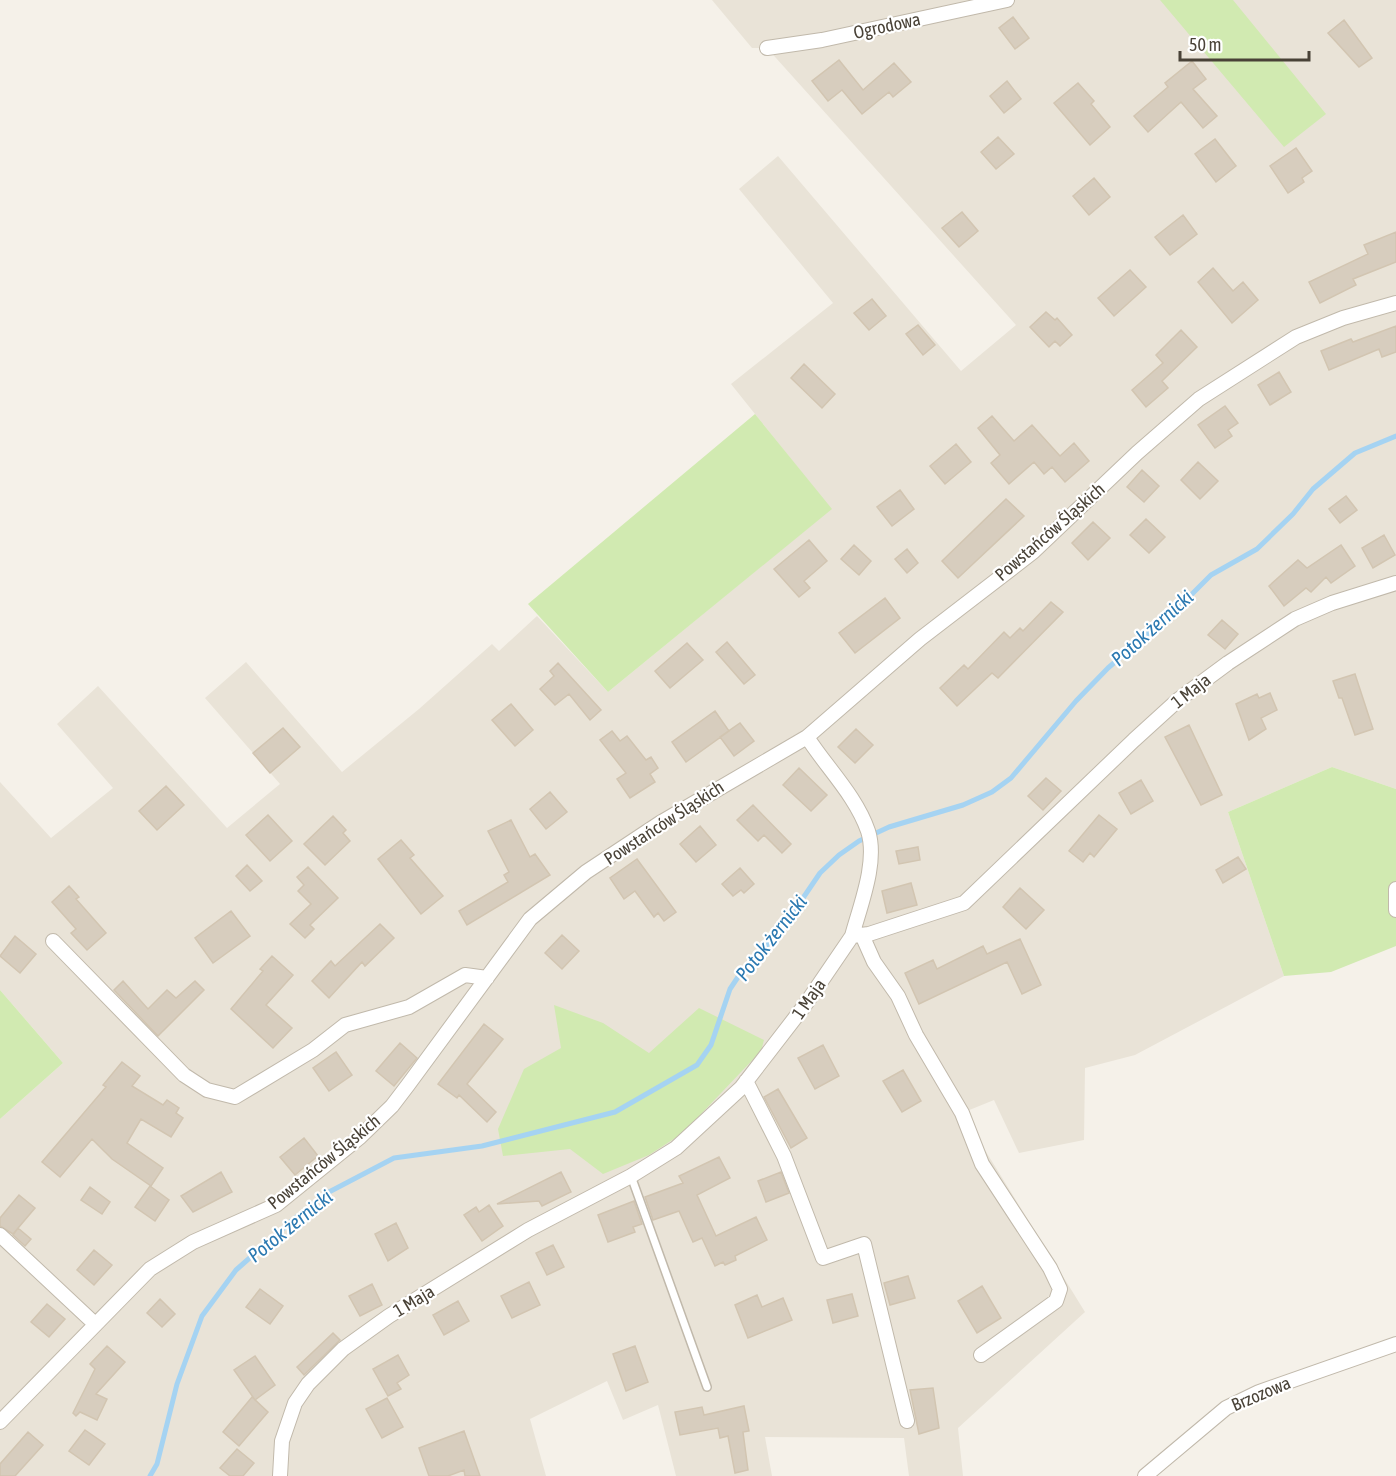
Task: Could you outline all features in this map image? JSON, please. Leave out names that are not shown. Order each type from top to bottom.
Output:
[{"type":"street","name":"Ogrodowa","points":[[767,48],[822,40],[1007,0]]},
{"type":"street","name":"Powstańców Śląskich","points":[[0,1422],[150,1269],[169,1255],[276,1204],[360,1137],[392,1106],[530,919],[586,872],[660,823],[807,737],[920,639],[1033,552],[1137,453],[1199,399],[1296,337],[1342,318],[1396,303]]},
{"type":"street","name":"1 Maja","points":[[280,1476],[282,1441],[295,1403],[308,1384],[344,1349],[380,1322],[528,1230],[631,1176],[676,1148],[720,1110],[746,1081],[857,935],[964,903],[1178,700],[1294,619],[1332,603],[1396,583]]},
{"type":"street","points":[[807,737],[851,800],[869,833],[870,860],[857,935],[898,996],[915,1035],[962,1113],[982,1164],[1050,1268],[1060,1289],[1056,1301],[1048,1308],[981,1355]]},
{"type":"street","points":[[1396,888],[1396,910]]},
{"type":"street","points":[[53,941],[184,1074],[207,1090],[235,1097],[304,1055],[345,1025],[409,1007],[465,975],[487,978]]},
{"type":"street","points":[[746,1081],[784,1156],[823,1258],[864,1244],[907,1421]]},
{"type":"street","points":[[0,1235],[95,1324]]},
{"type":"street","name":"Brzozowa","points":[[1145,1476],[1226,1408],[1259,1392],[1396,1344]]},
{"type":"lane","points":[[631,1176],[707,1387]]},
{"type":"shaded area","points":[[712,0],[1396,0],[1396,789],[1332,767],[1228,812],[1284,976],[1135,1055],[1085,1068],[1084,1140],[1019,1153],[994,1100],[962,1113],[1085,1312],[958,1428],[963,1476],[909,1476],[904,1438],[765,1437],[772,1476],[676,1476],[658,1405],[623,1420],[607,1381],[530,1419],[546,1476],[0,1476],[0,1119],[63,1063],[0,990],[0,782],[51,838],[113,788],[57,724],[98,686],[227,828],[280,784],[205,698],[246,662],[342,772],[419,709],[492,644],[499,651],[537,616],[608,692],[831,509],[731,384],[833,303],[739,189],[778,156],[961,371],[1016,325],[767,48],[752,48]]},
{"type":"green space","points":[[1160,0],[1233,0],[1326,114],[1284,147]]},
{"type":"green space","points":[[755,414],[832,509],[608,692],[528,604]]},
{"type":"green space","points":[[1332,767],[1396,789],[1396,946],[1331,972],[1284,976],[1228,812]]},
{"type":"green space","points":[[0,990],[63,1063],[0,1119]]},
{"type":"green space","points":[[554,1005],[603,1023],[649,1053],[699,1008],[764,1040],[761,1051],[683,1133],[649,1155],[603,1174],[570,1149],[503,1156],[498,1129],[524,1069],[561,1048]]},
{"type":"building","points":[[1013,17],[1029,38],[1015,49],[999,28]]},
{"type":"building","points":[[1344,20],[1372,58],[1359,67],[1328,33]]},
{"type":"building","points":[[839,60],[863,90],[894,63],[911,82],[893,97],[889,92],[862,114],[842,90],[828,101],[812,81]]},
{"type":"building","points":[[1192,61],[1206,79],[1193,89],[1217,116],[1203,128],[1181,102],[1148,132],[1134,116],[1168,87],[1165,83]]},
{"type":"building","points":[[1007,81],[1021,99],[1004,113],[990,96]]},
{"type":"building","points":[[1078,83],[1094,101],[1091,104],[1110,127],[1090,145],[1054,103]]},
{"type":"building","points":[[998,137],[1014,154],[996,169],[981,152]]},
{"type":"building","points":[[1215,139],[1236,166],[1216,182],[1195,154]]},
{"type":"building","points":[[1296,148],[1312,171],[1302,178],[1304,182],[1288,193],[1270,166]]},
{"type":"building","points":[[1094,178],[1110,197],[1089,215],[1073,196]]},
{"type":"building","points":[[962,212],[978,231],[959,247],[942,228]]},
{"type":"building","points":[[1183,215],[1197,234],[1170,255],[1155,237]]},
{"type":"building","points":[[1396,232],[1396,262],[1353,279],[1356,285],[1320,303],[1309,282],[1368,254],[1364,245]]},
{"type":"building","points":[[1213,268],[1233,291],[1243,282],[1258,300],[1232,323],[1198,282]]},
{"type":"building","points":[[1130,270],[1146,287],[1114,316],[1098,298]]},
{"type":"building","points":[[872,299],[886,316],[869,330],[854,313]]},
{"type":"building","points":[[1046,312],[1055,320],[1057,318],[1072,335],[1060,346],[1055,341],[1049,347],[1030,327]]},
{"type":"building","points":[[918,325],[935,345],[923,355],[906,334]]},
{"type":"building","points":[[1396,326],[1396,352],[1382,357],[1379,349],[1329,370],[1321,351],[1351,339],[1353,342]]},
{"type":"building","points":[[1181,330],[1197,347],[1162,381],[1168,388],[1146,407],[1132,390],[1163,363],[1156,355]]},
{"type":"building","points":[[804,364],[835,394],[822,408],[791,378]]},
{"type":"building","points":[[1279,372],[1291,392],[1270,405],[1258,385]]},
{"type":"building","points":[[1225,406],[1238,423],[1228,430],[1232,436],[1215,448],[1198,425]]},
{"type":"building","points":[[992,416],[1014,441],[1032,425],[1060,456],[1074,443],[1089,461],[1065,482],[1052,467],[1044,474],[1034,462],[1009,484],[991,463],[1000,455],[978,428]]},
{"type":"building","points":[[956,444],[971,462],[945,484],[930,466]]},
{"type":"building","points":[[1198,462],[1218,481],[1200,499],[1181,480]]},
{"type":"building","points":[[1142,470],[1159,486],[1144,502],[1127,487]]},
{"type":"building","points":[[900,490],[914,509],[892,526],[877,507]]},
{"type":"building","points":[[1346,496],[1357,510],[1340,523],[1329,509]]},
{"type":"building","points":[[1006,499],[1024,516],[958,578],[942,561]]},
{"type":"building","points":[[1146,519],[1165,537],[1149,553],[1130,535]]},
{"type":"building","points":[[1093,522],[1110,538],[1088,560],[1072,543]]},
{"type":"building","points":[[1384,535],[1395,555],[1373,568],[1362,548]]},
{"type":"building","points":[[809,540],[827,561],[804,581],[810,588],[799,597],[774,569]]},
{"type":"building","points":[[854,545],[871,561],[859,575],[841,559]]},
{"type":"building","points":[[1341,545],[1355,566],[1331,583],[1326,577],[1311,592],[1306,588],[1284,606],[1269,586],[1298,560],[1307,568]]},
{"type":"building","points":[[907,549],[918,563],[907,573],[895,559]]},
{"type":"building","points":[[885,598],[900,618],[855,653],[839,633]]},
{"type":"building","points":[[1051,602],[1063,612],[998,678],[992,673],[957,706],[940,688],[964,665],[968,669],[1004,632],[1010,638],[1020,628],[1023,631]]},
{"type":"building","points":[[1222,620],[1238,634],[1225,649],[1208,635]]},
{"type":"building","points":[[727,642],[755,675],[744,684],[716,652]]},
{"type":"building","points":[[687,643],[703,660],[670,688],[655,671]]},
{"type":"building","points":[[558,663],[601,710],[590,720],[569,694],[555,705],[540,689],[554,676],[550,671]]},
{"type":"building","points":[[1355,674],[1373,729],[1355,735],[1342,698],[1339,698],[1333,681]]},
{"type":"building","points":[[1270,693],[1277,710],[1261,718],[1266,729],[1249,740],[1236,704],[1257,694],[1259,698]]},
{"type":"building","points":[[511,704],[533,730],[515,746],[492,720]]},
{"type":"building","points":[[715,711],[729,731],[686,762],[672,742]]},
{"type":"building","points":[[740,723],[754,741],[734,756],[720,737]]},
{"type":"building","points":[[1189,725],[1222,795],[1201,805],[1165,737]]},
{"type":"building","points":[[283,728],[300,747],[270,773],[253,753]]},
{"type":"building","points":[[856,729],[873,745],[855,763],[838,747]]},
{"type":"building","points":[[612,731],[620,741],[627,736],[646,760],[651,757],[658,768],[650,774],[655,782],[630,798],[617,779],[626,773],[600,740]]},
{"type":"building","points":[[799,768],[827,795],[811,811],[783,785]]},
{"type":"building","points":[[1046,778],[1061,791],[1043,810],[1028,796]]},
{"type":"building","points":[[1141,780],[1153,801],[1131,814],[1119,793]]},
{"type":"building","points":[[166,786],[184,805],[157,830],[139,811]]},
{"type":"building","points":[[550,792],[567,812],[546,829],[530,809]]},
{"type":"building","points":[[753,805],[791,844],[782,853],[764,835],[758,841],[737,820]]},
{"type":"building","points":[[268,815],[292,841],[270,861],[246,835]]},
{"type":"building","points":[[1099,815],[1117,829],[1094,857],[1090,853],[1083,862],[1069,851]]},
{"type":"building","points":[[333,816],[346,830],[343,833],[350,841],[325,865],[304,844]]},
{"type":"building","points":[[511,820],[530,857],[535,854],[550,875],[467,925],[459,911],[508,882],[504,875],[509,872],[488,831]]},
{"type":"building","points":[[700,826],[716,845],[696,862],[680,844]]},
{"type":"building","points":[[401,840],[414,855],[410,858],[443,896],[421,914],[378,859]]},
{"type":"building","points":[[918,847],[920,860],[899,864],[896,851]]},
{"type":"building","points":[[1238,857],[1246,869],[1223,883],[1216,870]]},
{"type":"building","points":[[637,859],[676,912],[664,921],[658,913],[654,917],[635,891],[624,899],[610,878]]},
{"type":"building","points":[[247,865],[262,881],[250,891],[236,876]]},
{"type":"building","points":[[308,867],[338,898],[310,925],[314,929],[305,938],[290,924],[311,904],[298,891],[304,885],[297,877]]},
{"type":"building","points":[[740,868],[754,884],[744,893],[741,890],[733,896],[722,884]]},
{"type":"building","points":[[911,883],[917,905],[887,913],[882,891]]},
{"type":"building","points":[[69,886],[79,897],[76,899],[106,933],[87,950],[71,933],[76,929],[52,902]]},
{"type":"building","points":[[1020,888],[1044,910],[1026,929],[1003,907]]},
{"type":"building","points":[[231,911],[250,936],[213,963],[195,938]]},
{"type":"building","points":[[380,924],[394,938],[365,966],[362,962],[329,998],[312,981],[331,961],[335,966]]},
{"type":"building","points":[[562,935],[579,951],[562,969],[545,953]]},
{"type":"building","points":[[15,936],[36,954],[20,973],[0,956]]},
{"type":"building","points":[[1020,939],[1041,985],[1022,994],[1007,962],[919,1004],[905,973],[933,960],[937,969],[983,946],[987,954]]},
{"type":"building","points":[[272,956],[293,975],[266,1005],[292,1028],[273,1048],[231,1009],[263,971],[260,969]]},
{"type":"building","points":[[123,981],[148,1009],[167,990],[176,998],[195,981],[204,990],[158,1036],[114,990]]},
{"type":"building","points":[[484,1024],[503,1039],[467,1084],[496,1112],[487,1122],[459,1095],[457,1098],[438,1084]]},
{"type":"building","points":[[400,1043],[417,1058],[394,1086],[376,1071]]},
{"type":"building","points":[[823,1045],[839,1076],[815,1089],[798,1058]]},
{"type":"building","points":[[336,1052],[352,1075],[329,1091],[313,1068]]},
{"type":"building","points":[[122,1062],[140,1076],[132,1086],[163,1105],[167,1100],[179,1108],[176,1113],[183,1118],[171,1137],[141,1119],[127,1143],[163,1168],[151,1186],[112,1159],[92,1139],[60,1177],[42,1162],[106,1087],[103,1085]]},
{"type":"building","points":[[903,1070],[921,1101],[902,1112],[883,1081]]},
{"type":"building","points":[[778,1089],[807,1138],[791,1148],[764,1097]]},
{"type":"building","points":[[304,1138],[318,1156],[295,1175],[280,1157]]},
{"type":"building","points":[[719,1157],[730,1178],[697,1195],[716,1236],[756,1217],[767,1240],[735,1256],[736,1260],[715,1266],[702,1238],[693,1242],[679,1211],[653,1220],[645,1197],[683,1183],[679,1176]]},
{"type":"building","points":[[221,1172],[232,1192],[193,1212],[181,1196]]},
{"type":"building","points":[[561,1172],[571,1192],[542,1206],[539,1201],[497,1204]]},
{"type":"building","points":[[781,1172],[789,1193],[766,1202],[758,1181]]},
{"type":"building","points":[[150,1186],[169,1200],[155,1221],[135,1207]]},
{"type":"building","points":[[90,1187],[110,1202],[102,1214],[81,1200]]},
{"type":"building","points":[[19,1195],[35,1208],[13,1234],[0,1226],[0,1218]]},
{"type":"building","points":[[634,1201],[642,1224],[633,1227],[635,1232],[608,1242],[598,1215]]},
{"type":"building","points":[[489,1205],[503,1226],[482,1241],[464,1215],[476,1207],[479,1212]]},
{"type":"building","points":[[396,1223],[408,1248],[388,1261],[375,1234]]},
{"type":"building","points":[[18,1228],[31,1239],[25,1246],[13,1235]]},
{"type":"building","points":[[553,1245],[564,1267],[547,1275],[536,1253]]},
{"type":"building","points":[[94,1250],[112,1265],[94,1285],[77,1270]]},
{"type":"building","points":[[908,1276],[915,1298],[890,1305],[884,1283]]},
{"type":"building","points":[[529,1282],[540,1305],[512,1318],[501,1296]]},
{"type":"building","points":[[372,1284],[382,1305],[360,1316],[349,1296]]},
{"type":"building","points":[[982,1286],[1001,1318],[977,1333],[958,1301]]},
{"type":"building","points":[[260,1289],[283,1306],[270,1324],[246,1307]]},
{"type":"building","points":[[852,1294],[858,1316],[833,1323],[827,1300]]},
{"type":"building","points":[[757,1295],[762,1307],[783,1298],[792,1320],[748,1338],[735,1305]]},
{"type":"building","points":[[160,1299],[175,1314],[162,1327],[147,1313]]},
{"type":"building","points":[[458,1301],[469,1321],[444,1335],[433,1315]]},
{"type":"building","points":[[47,1304],[65,1319],[49,1337],[31,1322]]},
{"type":"building","points":[[333,1333],[340,1340],[304,1375],[297,1367]]},
{"type":"building","points":[[107,1346],[125,1362],[96,1394],[107,1399],[97,1420],[80,1412],[76,1416],[73,1413],[95,1369],[90,1364]]},
{"type":"building","points":[[635,1346],[648,1382],[626,1391],[613,1354]]},
{"type":"building","points":[[398,1355],[409,1375],[397,1383],[401,1389],[388,1396],[373,1369]]},
{"type":"building","points":[[255,1356],[275,1385],[255,1400],[234,1370]]},
{"type":"building","points":[[933,1388],[939,1428],[919,1434],[910,1390]]},
{"type":"building","points":[[252,1397],[268,1412],[239,1446],[223,1432]]},
{"type":"building","points":[[387,1398],[403,1427],[382,1438],[366,1409]]},
{"type":"building","points":[[744,1406],[749,1431],[743,1432],[748,1470],[735,1473],[728,1436],[720,1438],[718,1428],[680,1435],[675,1412],[702,1407],[704,1415]]},
{"type":"building","points":[[85,1430],[105,1444],[89,1465],[69,1451]]},
{"type":"building","points":[[464,1431],[480,1476],[465,1476],[464,1470],[448,1476],[429,1476],[419,1448]]},
{"type":"building","points":[[28,1432],[43,1445],[15,1476],[0,1476],[0,1464]]},
{"type":"building","points":[[237,1449],[254,1463],[243,1476],[230,1476],[220,1468]]},
{"type":"waterway","name":"Potok żernicki","points":[[150,1476],[157,1464],[177,1384],[202,1316],[236,1270],[294,1219],[329,1192],[394,1158],[482,1146],[615,1112],[697,1065],[711,1045],[730,989],[738,977],[784,926],[820,873],[839,855],[859,841],[889,827],[963,805],[992,792],[1011,778],[1076,701],[1108,668],[1179,607],[1211,575],[1257,549],[1293,514],[1313,489],[1355,453],[1396,436]]}]
